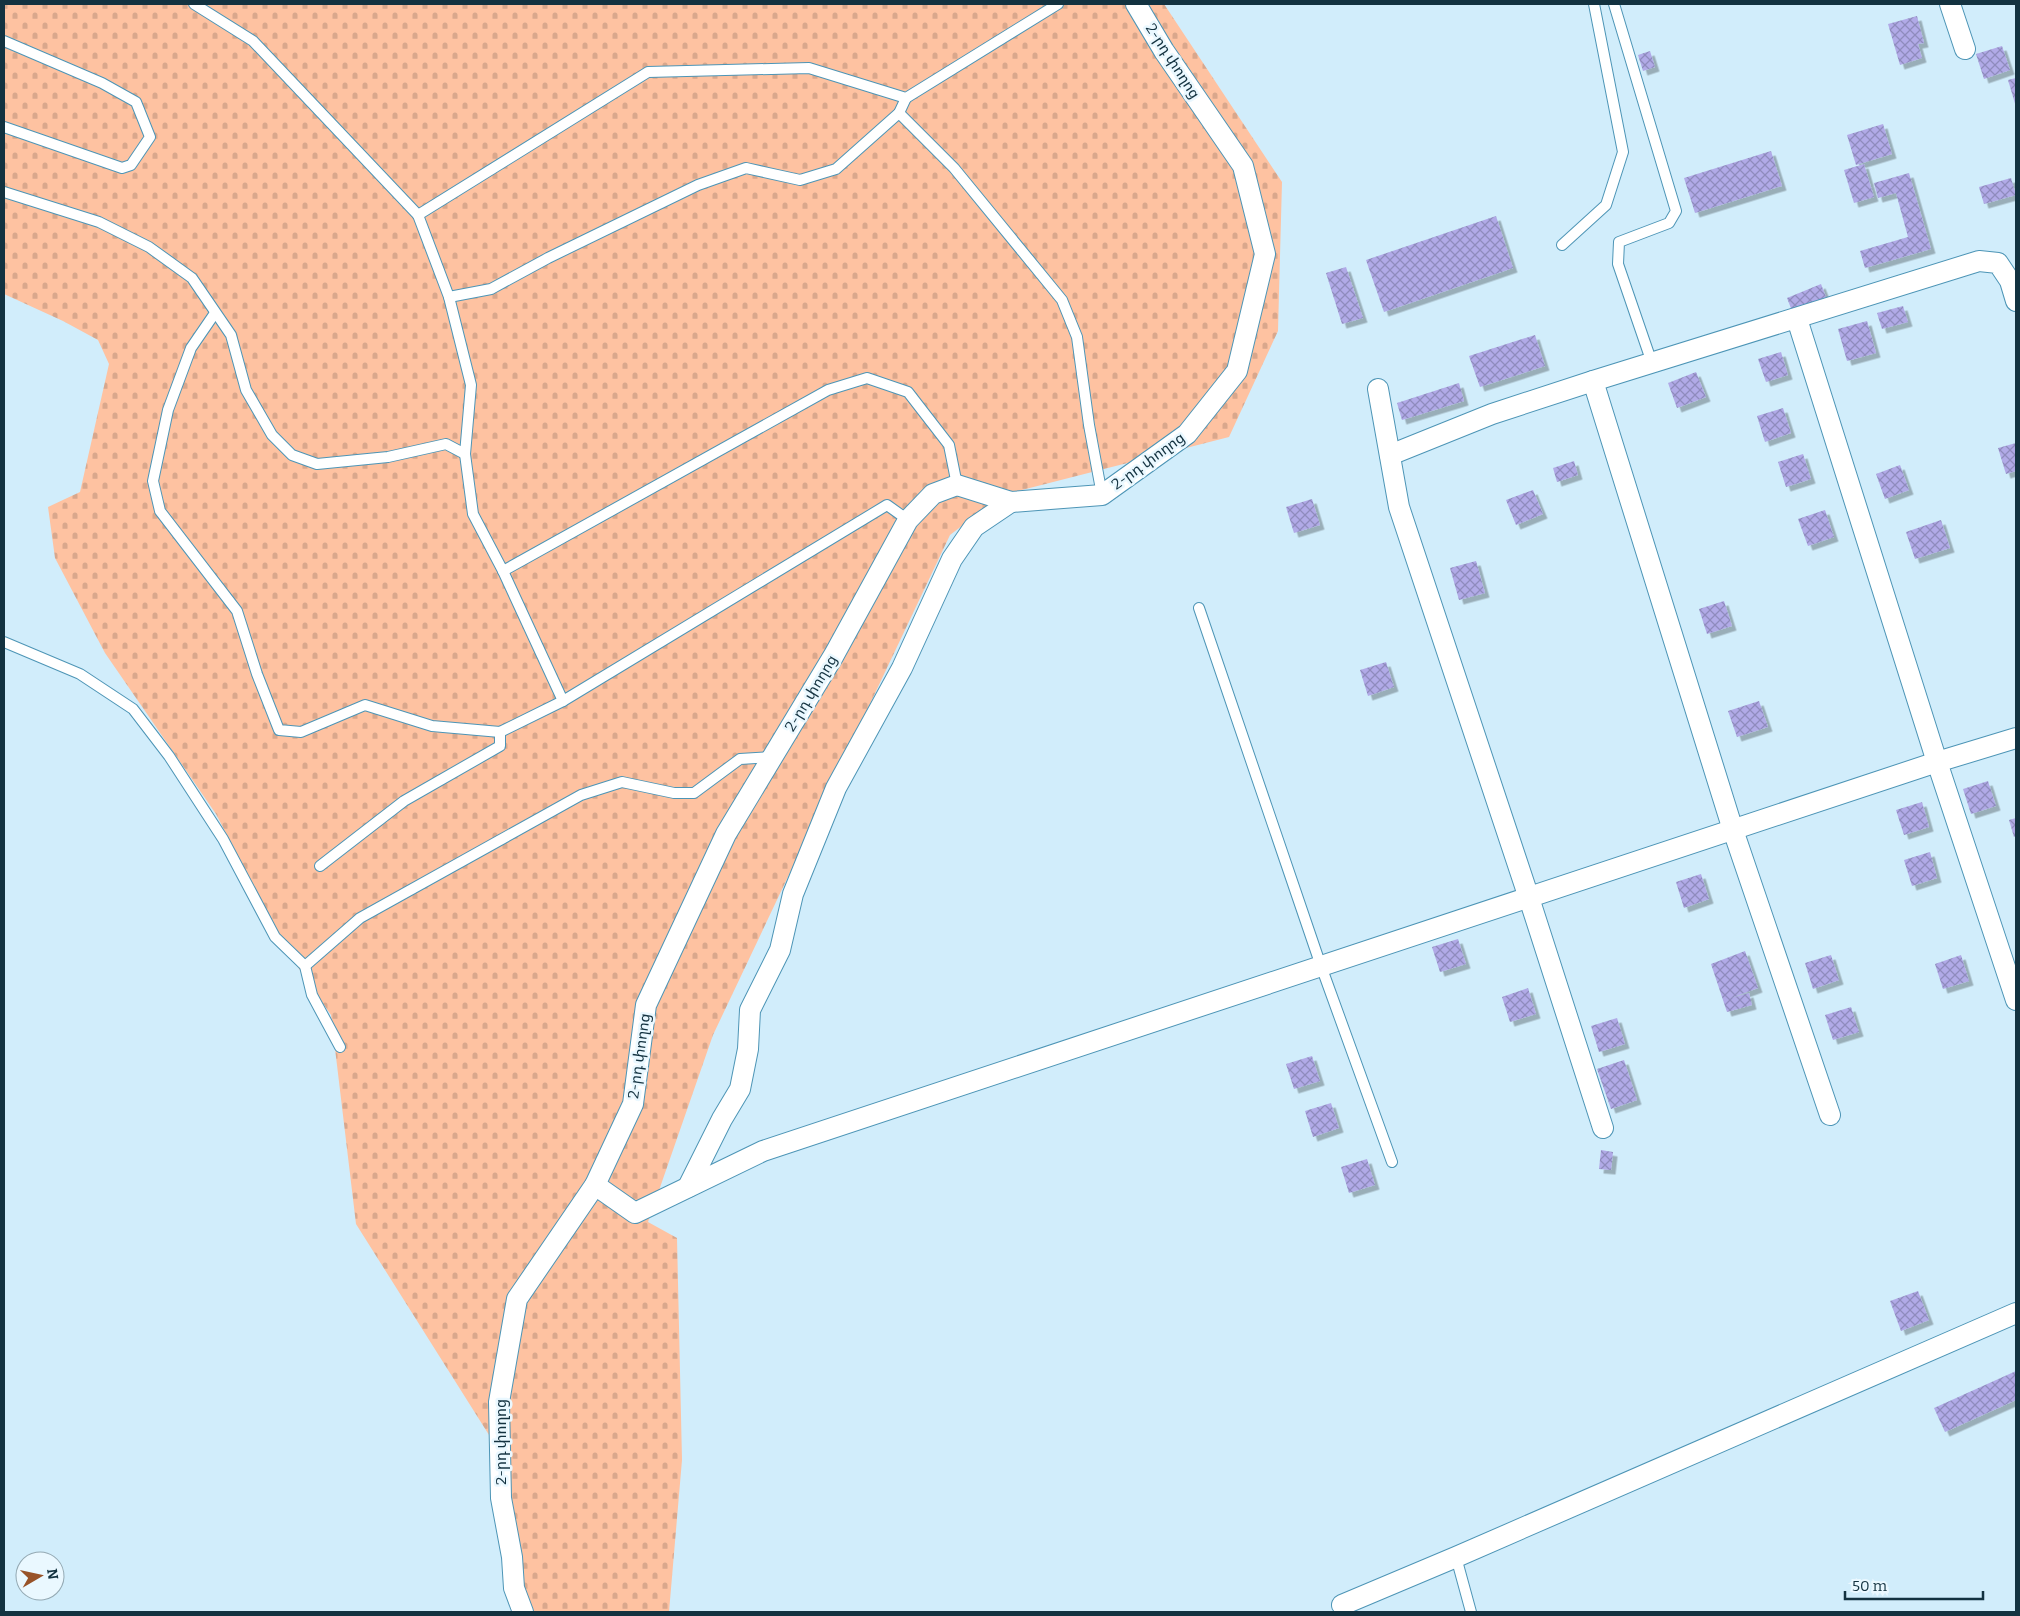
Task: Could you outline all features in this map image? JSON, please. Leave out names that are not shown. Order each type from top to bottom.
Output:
[{"type":"street","name":"2-րդ փողոց","points":[[523,1612],[514,1588],[512,1557],[502,1498],[499,1402],[517,1299],[595,1185],[633,1104],[646,1005],[726,834],[834,655],[908,520],[933,494],[957,485],[1011,502],[1102,495],[1187,434],[1237,371],[1265,254],[1243,166],[1164,51],[1136,4]]},
{"type":"street","points":[[1950,4],[1965,49]]},
{"type":"street","points":[[1390,454],[1492,414],[1979,261],[1998,263],[2010,281],[2016,300]]},
{"type":"street","points":[[1797,319],[1937,762],[2016,1000]]},
{"type":"street","points":[[1593,381],[1733,830],[1830,1115]]},
{"type":"street","points":[[1378,389],[1400,507],[1603,1128]]},
{"type":"street","points":[[688,1187],[722,1119],[740,1089],[748,1049],[750,1010],[780,950],[794,894],[836,788],[902,668],[952,559],[974,527],[1011,502]]},
{"type":"street","points":[[595,1185],[635,1213],[763,1151],[1937,762],[2016,738]]},
{"type":"street","points":[[1342,1605],[2016,1313]]},
{"type":"lane","points":[[194,4],[253,41],[418,215],[449,297],[471,385],[465,454],[473,514],[503,571],[563,701]]},
{"type":"lane","points":[[449,297],[491,289],[548,258],[698,185],[746,168],[800,180],[836,170],[899,113],[906,98],[1058,4]]},
{"type":"lane","points":[[1562,245],[1606,204],[1623,152],[1594,4]]},
{"type":"lane","points":[[1614,4],[1676,211],[1668,223],[1619,242],[1618,264],[1652,363]]},
{"type":"lane","points":[[4,41],[102,83],[136,102],[150,137],[131,165],[122,168],[4,127]]},
{"type":"lane","points":[[418,215],[648,72],[809,68],[906,98]]},
{"type":"lane","points":[[899,113],[954,168],[1062,300],[1077,337],[1102,495]]},
{"type":"lane","points":[[4,192],[99,222],[148,247],[192,278],[231,335],[246,390],[272,435],[292,455],[317,464],[388,457],[446,444],[465,454]]},
{"type":"lane","points":[[215,313],[191,348],[168,410],[153,481],[160,511],[237,612],[257,674],[279,730],[301,732],[365,705],[432,726],[500,732],[563,701],[886,505],[908,520]]},
{"type":"lane","points":[[503,571],[828,390],[867,378],[908,392],[949,445],[957,485]]},
{"type":"lane","points":[[1199,608],[1321,966],[1392,1162]]},
{"type":"lane","points":[[4,642],[80,674],[133,709],[169,756],[223,839],[275,937],[305,966],[312,995],[340,1047]]},
{"type":"lane","points":[[320,866],[404,801],[500,746],[500,732]]},
{"type":"lane","points":[[305,966],[360,918],[581,795],[622,782],[674,793],[694,793],[740,759],[772,757]]},
{"type":"lane","points":[[1456,1557],[1471,1612]]},
{"type":"green space","points":[[4,4],[1164,4],[1282,182],[1278,331],[1229,437],[1002,495],[950,535],[713,1035],[648,1222],[677,1238],[682,1460],[669,1612],[527,1612],[501,1454],[356,1224],[331,1015],[290,956],[216,814],[105,653],[55,558],[48,507],[80,492],[109,364],[98,340],[63,321],[4,294]]},
{"type":"building","points":[[1917,16],[1924,43],[1918,44],[1922,58],[1900,65],[1888,24]]},
{"type":"building","points":[[2002,46],[2010,70],[1984,79],[1976,54]]},
{"type":"building","points":[[1650,51],[1655,67],[1643,71],[1638,55]]},
{"type":"building","points":[[2016,78],[2016,107],[2008,80]]},
{"type":"building","points":[[1883,124],[1892,154],[1856,165],[1847,135]]},
{"type":"building","points":[[1771,151],[1782,186],[1695,213],[1684,178]]},
{"type":"building","points":[[1864,164],[1874,197],[1854,203],[1844,170]]},
{"type":"building","points":[[1909,173],[1931,249],[1865,268],[1860,251],[1908,237],[1896,193],[1878,198],[1874,183]]},
{"type":"building","points":[[2011,178],[2016,195],[1984,204],[1979,187]]},
{"type":"building","points":[[1496,216],[1513,268],[1384,312],[1366,260]]},
{"type":"building","points":[[1346,267],[1363,318],[1342,324],[1326,273]]},
{"type":"building","points":[[1821,284],[1826,297],[1792,311],[1787,298]]},
{"type":"building","points":[[1903,306],[1908,322],[1882,329],[1877,313]]},
{"type":"building","points":[[1867,321],[1876,353],[1847,361],[1838,329]]},
{"type":"building","points":[[1535,335],[1545,366],[1480,387],[1469,356]]},
{"type":"building","points":[[1781,352],[1788,375],[1766,382],[1758,359]]},
{"type":"building","points":[[1696,372],[1706,397],[1677,408],[1668,383]]},
{"type":"building","points":[[1459,383],[1464,401],[1402,420],[1397,403]]},
{"type":"building","points":[[1783,408],[1791,433],[1765,442],[1757,416]]},
{"type":"building","points":[[2016,443],[2016,471],[2006,474],[1998,448]]},
{"type":"building","points":[[1803,454],[1811,479],[1786,487],[1778,462]]},
{"type":"building","points":[[1574,461],[1578,475],[1557,482],[1553,468]]},
{"type":"building","points":[[1900,465],[1909,490],[1885,499],[1876,474]]},
{"type":"building","points":[[1533,490],[1543,514],[1516,525],[1506,500]]},
{"type":"building","points":[[1312,499],[1320,525],[1294,533],[1286,507]]},
{"type":"building","points":[[1825,510],[1834,537],[1808,546],[1798,519]]},
{"type":"building","points":[[1941,520],[1950,548],[1915,559],[1906,532]]},
{"type":"building","points":[[1476,561],[1485,593],[1459,600],[1450,568]]},
{"type":"building","points":[[1724,601],[1732,626],[1707,634],[1699,609]]},
{"type":"building","points":[[1386,662],[1394,687],[1368,696],[1360,670]]},
{"type":"building","points":[[1759,701],[1768,727],[1737,737],[1728,711]]},
{"type":"building","points":[[1988,781],[1996,806],[1971,814],[1963,789]]},
{"type":"building","points":[[1922,802],[1929,827],[1904,835],[1896,810]]},
{"type":"building","points":[[2016,818],[2016,836],[2014,837],[2009,820]]},
{"type":"building","points":[[1930,852],[1937,878],[1912,886],[1904,860]]},
{"type":"building","points":[[1701,874],[1709,899],[1684,908],[1676,882]]},
{"type":"building","points":[[1458,939],[1466,964],[1440,972],[1432,947]]},
{"type":"building","points":[[1745,951],[1758,988],[1731,998],[1749,993],[1752,1005],[1727,1012],[1711,964]]},
{"type":"building","points":[[1831,955],[1839,980],[1813,989],[1805,963]]},
{"type":"building","points":[[1961,955],[1969,981],[1943,989],[1935,964]]},
{"type":"building","points":[[1528,988],[1536,1014],[1510,1022],[1502,997]]},
{"type":"building","points":[[1851,1007],[1859,1032],[1833,1040],[1825,1015]]},
{"type":"building","points":[[1617,1018],[1625,1044],[1599,1052],[1591,1026]]},
{"type":"building","points":[[1312,1056],[1320,1081],[1294,1089],[1286,1064]]},
{"type":"building","points":[[1624,1060],[1637,1100],[1611,1109],[1597,1069]]},
{"type":"building","points":[[1331,1103],[1339,1128],[1313,1137],[1305,1111]]},
{"type":"building","points":[[1601,1150],[1613,1152],[1611,1170],[1599,1169]]},
{"type":"building","points":[[1367,1159],[1375,1185],[1349,1193],[1341,1167]]},
{"type":"building","points":[[1918,1291],[1929,1320],[1901,1331],[1890,1301]]},
{"type":"building","points":[[2016,1371],[2016,1400],[1945,1432],[1934,1408]]}]
